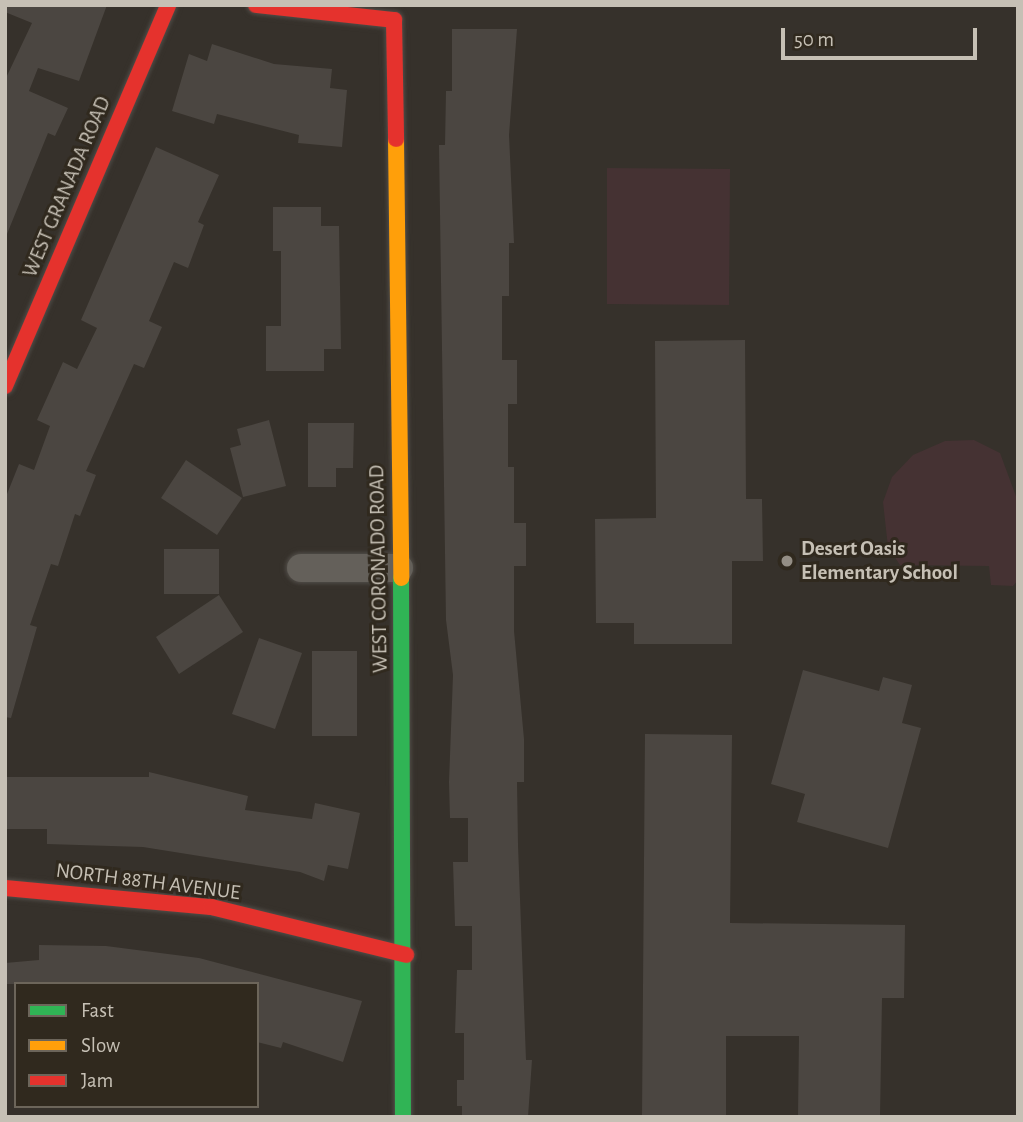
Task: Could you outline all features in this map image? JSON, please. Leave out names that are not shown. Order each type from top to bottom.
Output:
[{"type":"street","name":"WEST GRANADA ROAD","points":[[5,386],[168,5]]},
{"type":"street","name":"WEST CORONADO ROAD","points":[[256,5],[394,20],[406,955],[403,1117]]},
{"type":"street","points":[[301,568],[399,568]]},
{"type":"street","name":"NORTH 88TH AVENUE","points":[[5,888],[211,906],[406,955]]},
{"type":"shaded area","points":[[607,168],[730,169],[729,305],[607,304]]},
{"type":"shaded area","points":[[974,440],[1000,453],[1017,499],[1018,580],[1013,586],[991,585],[989,566],[900,565],[888,547],[883,502],[892,477],[913,455],[945,441]]},
{"type":"building","points":[[5,5],[107,5],[79,81],[38,68],[29,91],[68,108],[55,136],[48,133],[5,239],[5,80],[32,23],[5,12]]},
{"type":"building","points":[[452,29],[517,29],[509,135],[514,243],[509,243],[509,296],[502,296],[502,360],[517,360],[517,404],[508,404],[508,467],[514,467],[514,523],[526,523],[526,566],[514,566],[514,631],[524,739],[524,782],[517,782],[526,1060],[532,1060],[528,1117],[462,1117],[462,1106],[457,1106],[457,1080],[464,1080],[464,1033],[455,1033],[457,970],[472,970],[472,926],[455,926],[453,862],[468,862],[468,818],[450,818],[449,782],[453,675],[446,620],[439,145],[445,145],[446,91],[452,91]]},
{"type":"building","points":[[212,44],[274,64],[332,69],[330,88],[347,90],[342,147],[298,143],[299,135],[217,114],[214,124],[172,111],[189,54],[207,61]]},
{"type":"building","points":[[156,147],[219,175],[198,222],[204,225],[188,268],[174,262],[149,321],[162,327],[144,368],[134,364],[86,471],[96,475],[80,516],[75,514],[58,566],[51,564],[30,625],[37,627],[11,718],[5,717],[5,499],[19,464],[34,470],[50,426],[37,420],[63,362],[77,369],[97,328],[81,320]]},
{"type":"building","points":[[273,207],[321,207],[321,226],[339,226],[341,349],[324,349],[324,371],[266,371],[266,326],[281,326],[281,251],[273,251]]},
{"type":"building","points":[[745,340],[746,499],[762,499],[763,561],[732,561],[732,644],[634,644],[634,623],[596,623],[595,519],[656,518],[655,341]]},
{"type":"building","points":[[269,420],[286,486],[243,497],[230,448],[241,445],[237,429]]},
{"type":"building","points":[[308,423],[354,423],[353,468],[336,468],[336,487],[308,487]]},
{"type":"building","points":[[186,460],[242,498],[217,535],[161,498]]},
{"type":"building","points":[[164,549],[219,549],[219,594],[164,594]]},
{"type":"building","points":[[219,595],[243,632],[179,674],[156,637]]},
{"type":"building","points":[[259,638],[302,653],[275,729],[232,714]]},
{"type":"building","points":[[312,651],[357,651],[357,736],[312,736]]},
{"type":"building","points":[[803,670],[879,691],[883,677],[912,685],[902,723],[921,728],[888,848],[797,822],[805,794],[771,784]]},
{"type":"building","points":[[645,734],[732,735],[730,923],[905,925],[904,998],[882,998],[880,1117],[798,1117],[799,1036],[726,1036],[726,1117],[642,1117]]},
{"type":"building","points":[[149,772],[248,796],[245,810],[312,819],[315,803],[360,813],[348,869],[328,865],[324,881],[300,872],[143,847],[47,844],[47,829],[5,829],[5,777],[149,777]]},
{"type":"building","points":[[39,945],[106,946],[199,958],[362,1001],[343,1062],[283,1042],[281,1048],[259,1042],[259,982],[5,984],[5,963],[39,960]]},
{"type":"traffic: fast","points":[[401,578],[403,1117]]},
{"type":"traffic: slow","points":[[396,139],[401,578]]},
{"type":"traffic: jam","points":[[5,386],[168,5]]},
{"type":"traffic: jam","points":[[256,5],[394,20],[396,139]]},
{"type":"traffic: jam","points":[[5,888],[211,907],[406,955]]},
{"type":"place","name":"Desert Oasis Elementary School","points":[[787,561]]}]
